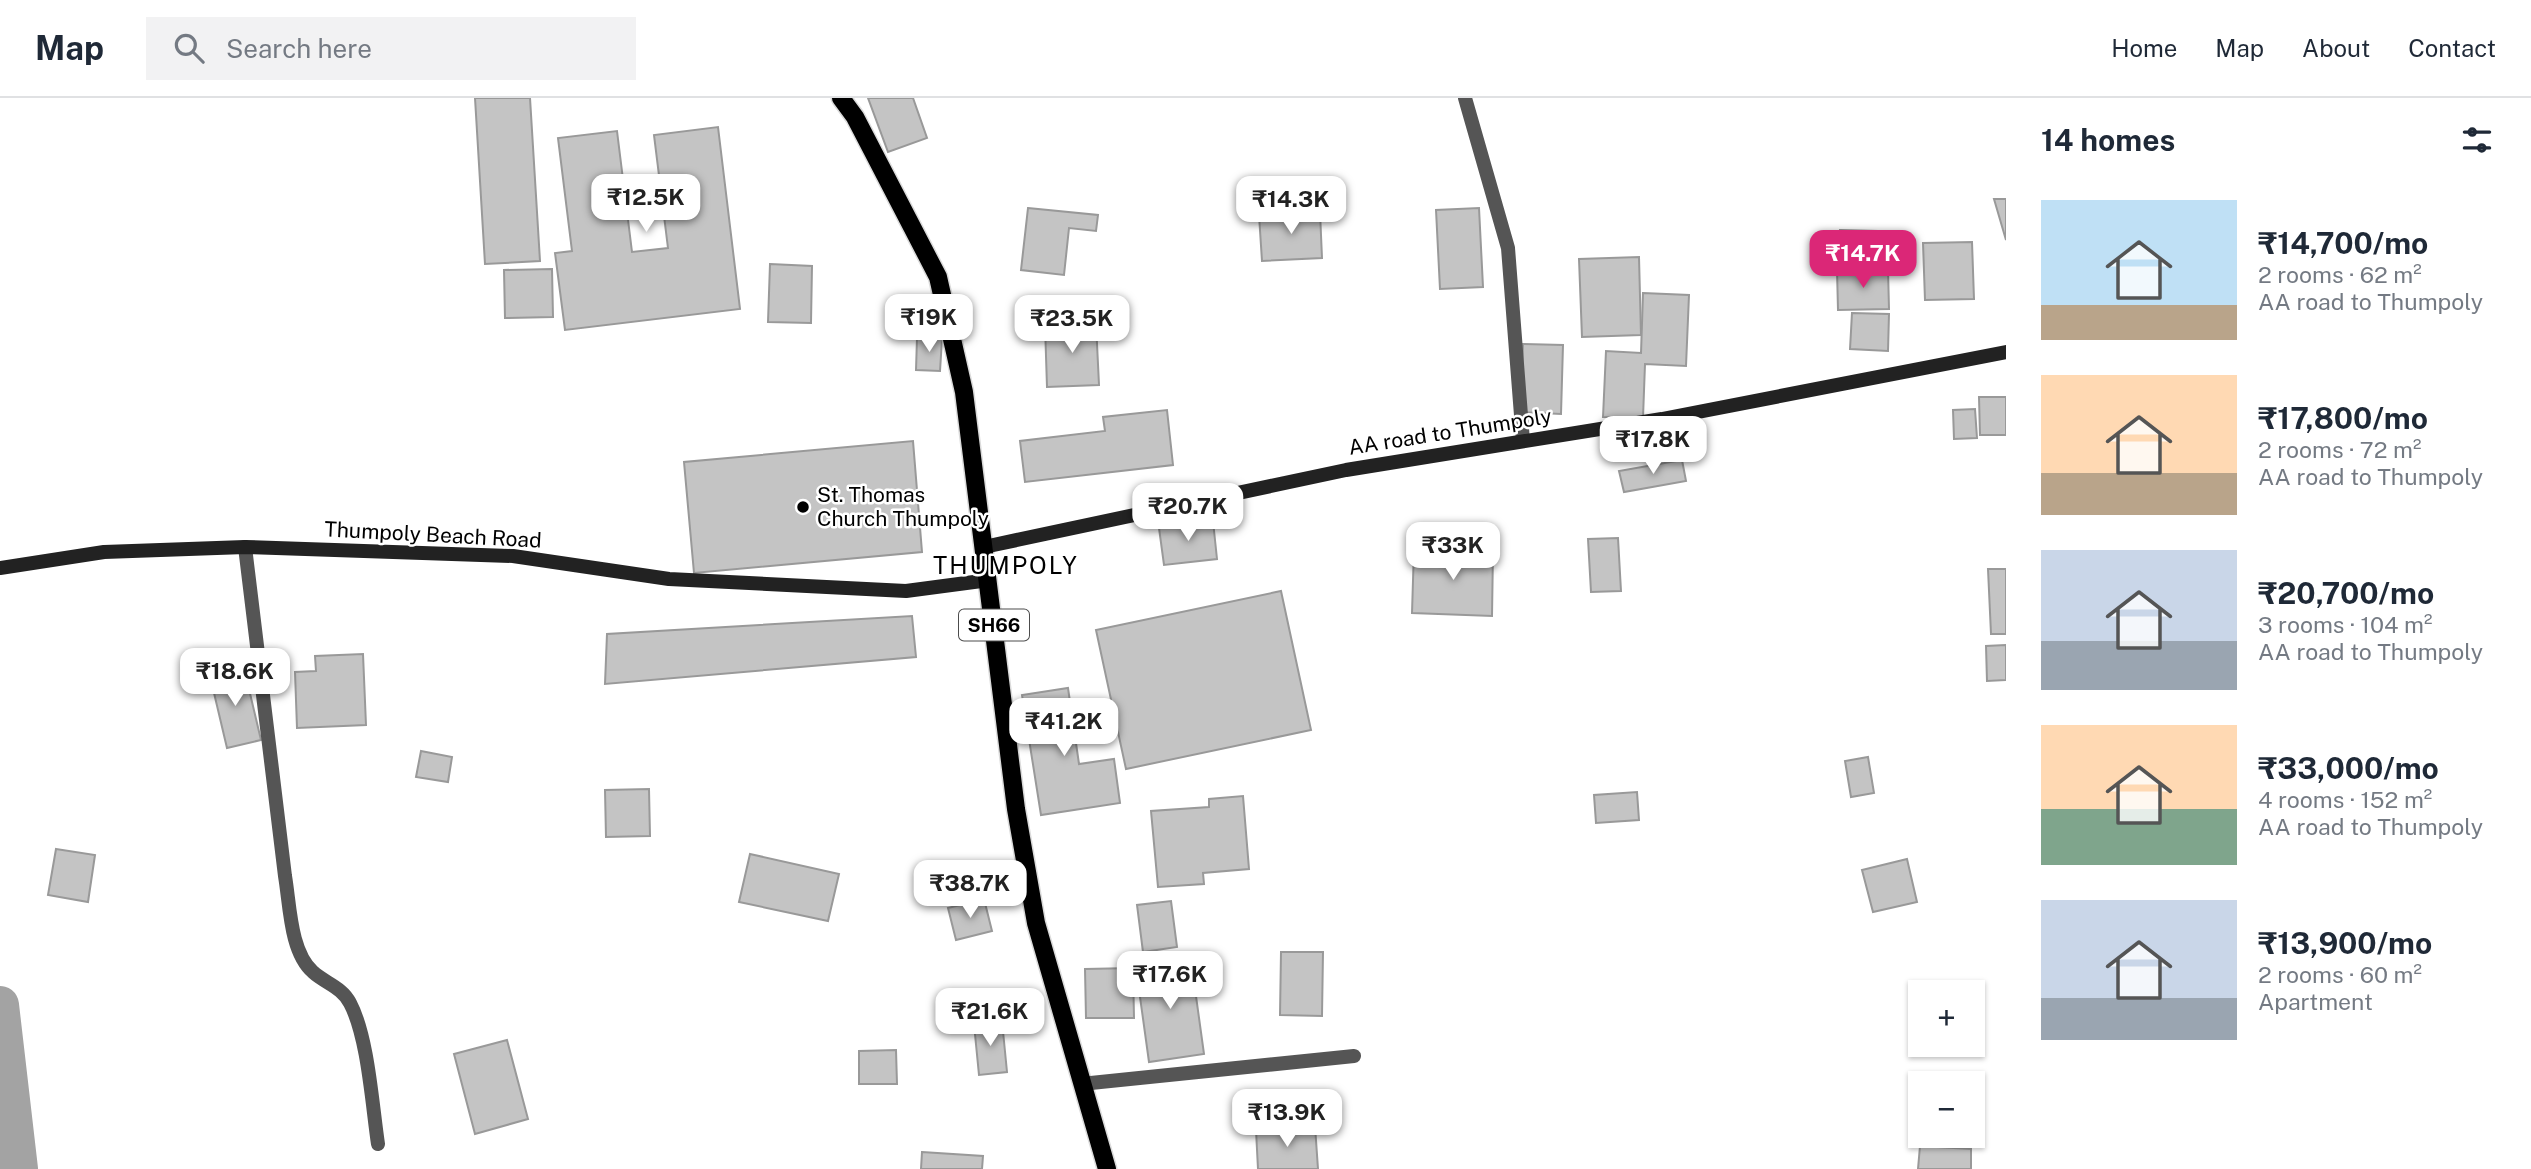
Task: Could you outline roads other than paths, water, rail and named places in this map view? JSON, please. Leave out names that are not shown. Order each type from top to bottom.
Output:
[{"type":"main road","name":"SH66","points":[[841,98],[855,117],[938,276],[964,392],[1016,809],[1036,923],[1107,1169]]},
{"type":"main road","name":"AA road to Thumpoly","points":[[984,547],[1346,470],[1662,419],[2006,352]]},
{"type":"main road","name":"Thumpoly Beach Road","points":[[0,568],[104,552],[245,547],[513,556],[669,579],[906,591],[989,580]]},
{"type":"street","points":[[1465,98],[1508,248],[1523,441]]},
{"type":"street","points":[[245,547],[285,876],[294,926],[303,961],[349,1001],[359,1027],[378,1144]]},
{"type":"street","points":[[1081,1084],[1354,1056]]},
{"type":"waterway","points":[[0,1005],[19,1169]]},
{"type":"place","name":"St. Thomas Church Thumpoly","points":[[803,507]]},
{"type":"district","name":"THUMPOLY","points":[[1006,566]]}]
